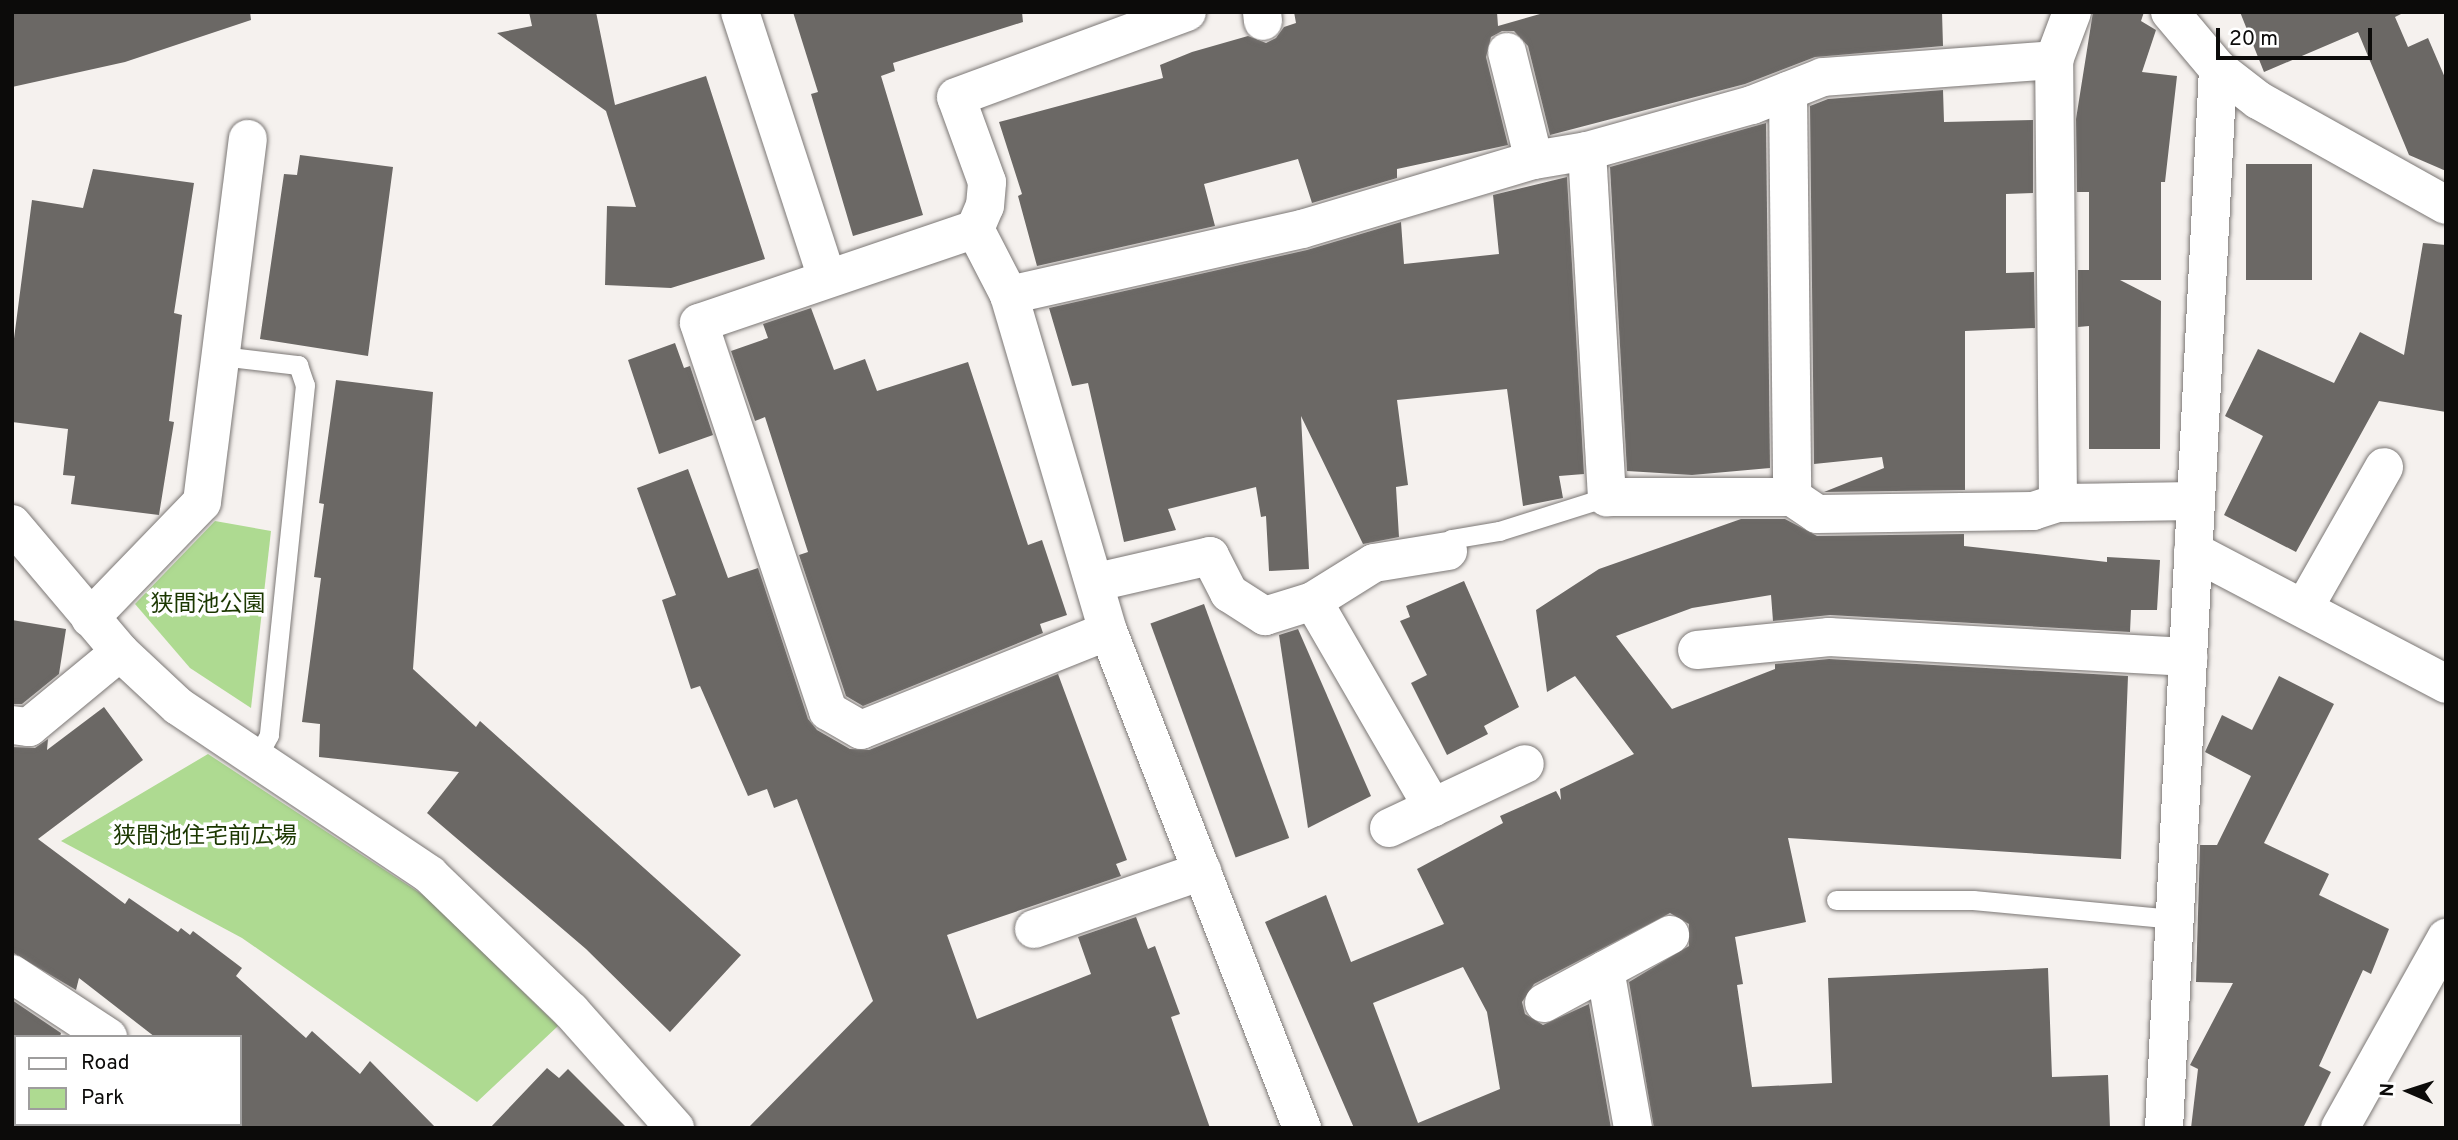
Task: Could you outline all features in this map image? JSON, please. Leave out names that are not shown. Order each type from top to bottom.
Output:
[{"type":"street","points":[[740,12],[827,278]]},
{"type":"street","points":[[1108,631],[861,730],[828,711],[699,323],[975,229],[985,206],[987,182],[956,97],[1187,12]]},
{"type":"street","points":[[2058,503],[2054,60],[2072,12]]},
{"type":"street","points":[[2169,12],[2218,69],[2258,100],[2446,205]]},
{"type":"street","points":[[1507,52],[1534,160]]},
{"type":"street","points":[[1009,295],[1302,229],[1534,160],[1587,151],[1788,91],[1823,77],[2054,60]]},
{"type":"street","points":[[2164,1128],[2218,69]]},
{"type":"street","points":[[1788,91],[1792,497]]},
{"type":"street","points":[[90,618],[202,502],[248,138]]},
{"type":"street","points":[[1587,151],[1607,497],[1792,497],[1816,514],[2033,511],[2058,503],[2196,501]]},
{"type":"street","points":[[975,229],[1009,295],[1097,582],[1108,631],[1302,1128]]},
{"type":"street","points":[[2304,608],[2384,467]]},
{"type":"street","points":[[12,524],[120,652],[178,706],[430,875],[571,1011],[675,1128]]},
{"type":"street","points":[[1097,582],[1210,556],[1229,593],[1265,616],[1313,601],[1374,563],[1448,551]]},
{"type":"street","points":[[2193,551],[2446,684]]},
{"type":"street","points":[[1313,601],[1433,808]]},
{"type":"street","points":[[1697,650],[1829,637],[2188,657]]},
{"type":"street","points":[[12,725],[29,727],[120,652]]},
{"type":"street","points":[[1389,828],[1525,764]]},
{"type":"street","points":[[1034,929],[1202,871]]},
{"type":"street","points":[[1544,1003],[1670,935]]},
{"type":"street","points":[[2340,1128],[2446,938]]},
{"type":"street","points":[[1605,970],[1633,1128]]},
{"type":"street","points":[[12,974],[105,1035]]},
{"type":"lane","points":[[221,356],[298,365],[305,385],[269,734],[256,758]]},
{"type":"lane","points":[[1448,551],[1451,539],[1499,531],[1607,497]]},
{"type":"lane","points":[[1836,900],[1973,900],[2175,919]]},
{"type":"green space","name":"狭間池公園","points":[[215,521],[271,531],[251,708],[190,668],[135,604]]},
{"type":"green space","name":"狭間池住宅前広場","points":[[208,754],[426,897],[558,1026],[477,1102],[242,938],[61,841]]},
{"type":"building","points":[[12,12],[250,12],[251,20],[125,62],[12,87]]},
{"type":"building","points":[[529,12],[596,12],[615,105],[706,76],[765,259],[671,288],[605,285],[607,206],[636,207],[606,111],[497,33],[532,26]]},
{"type":"building","points":[[793,12],[1022,12],[1023,22],[893,63],[895,71],[881,76],[923,215],[853,236],[811,94],[818,92]]},
{"type":"building","points":[[1294,12],[1497,12],[1498,26],[1547,12],[1942,12],[1943,46],[1815,57],[1745,84],[1550,135],[1528,46],[1514,31],[1502,31],[1491,37],[1486,57],[1508,145],[1397,169],[1397,178],[1312,203],[1298,159],[1204,184],[1215,226],[1037,266],[1018,196],[1022,194],[999,122],[1163,78],[1160,65],[1192,52],[1248,36],[1266,43],[1276,38],[1284,27],[1296,23]]},
{"type":"building","points":[[2093,12],[2144,12],[2141,21],[2156,30],[2142,72],[2177,76],[2165,182],[2161,182],[2161,280],[2120,280],[2161,301],[2160,449],[2089,449],[2089,326],[2078,327],[2078,270],[2089,270],[2089,192],[2077,192],[2076,119]]},
{"type":"building","points":[[2240,12],[2405,12],[2395,17],[2408,47],[2428,38],[2446,80],[2446,171],[2409,155],[2358,32],[2264,72]]},
{"type":"building","points":[[1943,90],[1944,122],[2033,120],[2033,193],[2006,194],[2006,273],[2034,272],[2035,328],[1965,331],[1965,490],[1824,492],[1884,468],[1882,457],[1814,464],[1810,106],[1828,99]]},
{"type":"building","points":[[1766,123],[1770,468],[1692,475],[1627,471],[1610,167]]},
{"type":"building","points":[[300,155],[393,167],[368,356],[260,339],[284,174],[297,175]]},
{"type":"building","points":[[2246,164],[2312,164],[2312,280],[2246,280]]},
{"type":"building","points":[[93,169],[194,183],[174,313],[182,315],[169,421],[174,422],[159,515],[71,504],[75,476],[63,475],[68,429],[12,422],[12,354],[32,200],[83,208]]},
{"type":"building","points":[[1567,177],[1584,474],[1559,476],[1563,498],[1523,506],[1507,389],[1397,400],[1408,485],[1396,487],[1399,537],[1363,544],[1301,416],[1309,569],[1269,571],[1266,516],[1261,517],[1256,487],[1168,509],[1176,530],[1124,542],[1088,383],[1072,386],[1049,308],[1307,250],[1401,222],[1404,264],[1499,254],[1493,195]]},
{"type":"building","points":[[2423,243],[2446,245],[2446,412],[2379,401],[2296,552],[2224,515],[2263,436],[2225,416],[2258,349],[2334,383],[2360,332],[2404,355]]},
{"type":"building","points":[[811,308],[834,370],[865,359],[877,391],[968,362],[1028,545],[1042,540],[1067,615],[1040,624],[1043,633],[863,706],[846,696],[799,555],[808,552],[765,417],[755,421],[731,351],[768,338],[763,324]]},
{"type":"building","points":[[675,343],[684,368],[690,366],[713,435],[659,454],[628,360]]},
{"type":"building","points":[[336,380],[433,392],[413,669],[476,727],[480,721],[741,955],[670,1032],[586,949],[427,813],[459,772],[319,757],[320,724],[302,722],[321,578],[314,577],[324,504],[319,503]]},
{"type":"building","points":[[688,469],[728,578],[758,568],[808,719],[817,730],[850,749],[869,750],[1058,674],[1127,860],[1116,864],[1121,876],[947,935],[977,1019],[1091,974],[1078,937],[1136,917],[1148,949],[1155,946],[1180,1014],[1171,1017],[1210,1128],[748,1128],[873,1001],[797,799],[774,808],[767,789],[748,796],[700,686],[691,689],[662,600],[676,595],[637,488]]},
{"type":"building","points":[[1741,519],[1785,519],[1817,536],[1964,534],[1964,546],[2107,562],[2107,557],[2160,560],[2157,610],[2131,610],[2130,632],[1830,615],[1773,621],[1771,595],[1692,608],[1616,636],[1672,709],[1775,669],[1775,664],[1829,659],[2128,676],[2121,859],[1788,838],[1806,922],[1735,937],[1743,984],[1737,985],[1752,1087],[1832,1083],[1828,978],[2048,968],[2052,1077],[2108,1075],[2110,1128],[1654,1128],[1629,982],[1689,946],[1689,924],[1670,913],[1534,984],[1522,1002],[1525,1014],[1543,1025],[1589,1004],[1611,1128],[1354,1128],[1265,922],[1326,895],[1351,962],[1444,924],[1417,869],[1503,823],[1500,816],[1556,791],[1561,800],[1560,789],[1634,754],[1575,676],[1547,692],[1536,610],[1599,569]],"holes":[[[1463,967],[1487,1012],[1500,1089],[1418,1123],[1373,1003]]]},
{"type":"building","points":[[1464,581],[1519,707],[1484,726],[1488,734],[1447,755],[1411,683],[1427,675],[1400,621],[1410,617],[1406,606]]},
{"type":"building","points":[[1204,604],[1289,838],[1236,857],[1150,623]]},
{"type":"building","points":[[12,620],[66,629],[59,674],[22,704],[12,704]]},
{"type":"building","points":[[1298,629],[1371,796],[1308,828],[1279,635]]},
{"type":"building","points":[[2279,676],[2334,704],[2264,843],[2329,874],[2319,895],[2389,929],[2371,974],[2363,970],[2319,1066],[2331,1072],[2303,1128],[2191,1128],[2198,1069],[2190,1065],[2233,983],[2196,982],[2200,845],[2217,845],[2251,776],[2205,752],[2222,715],[2252,730]]},
{"type":"building","points":[[104,707],[143,760],[38,839],[125,904],[129,898],[178,932],[181,928],[190,935],[193,931],[242,968],[236,976],[306,1038],[312,1031],[360,1074],[370,1061],[436,1128],[240,1128],[242,1035],[152,1035],[79,978],[76,990],[12,952],[12,747],[35,748],[48,739],[47,750]]},
{"type":"building","points":[[12,1000],[61,1033],[60,1035],[12,1037]]},
{"type":"building","points":[[547,1068],[559,1078],[568,1069],[627,1128],[490,1128]]}]
